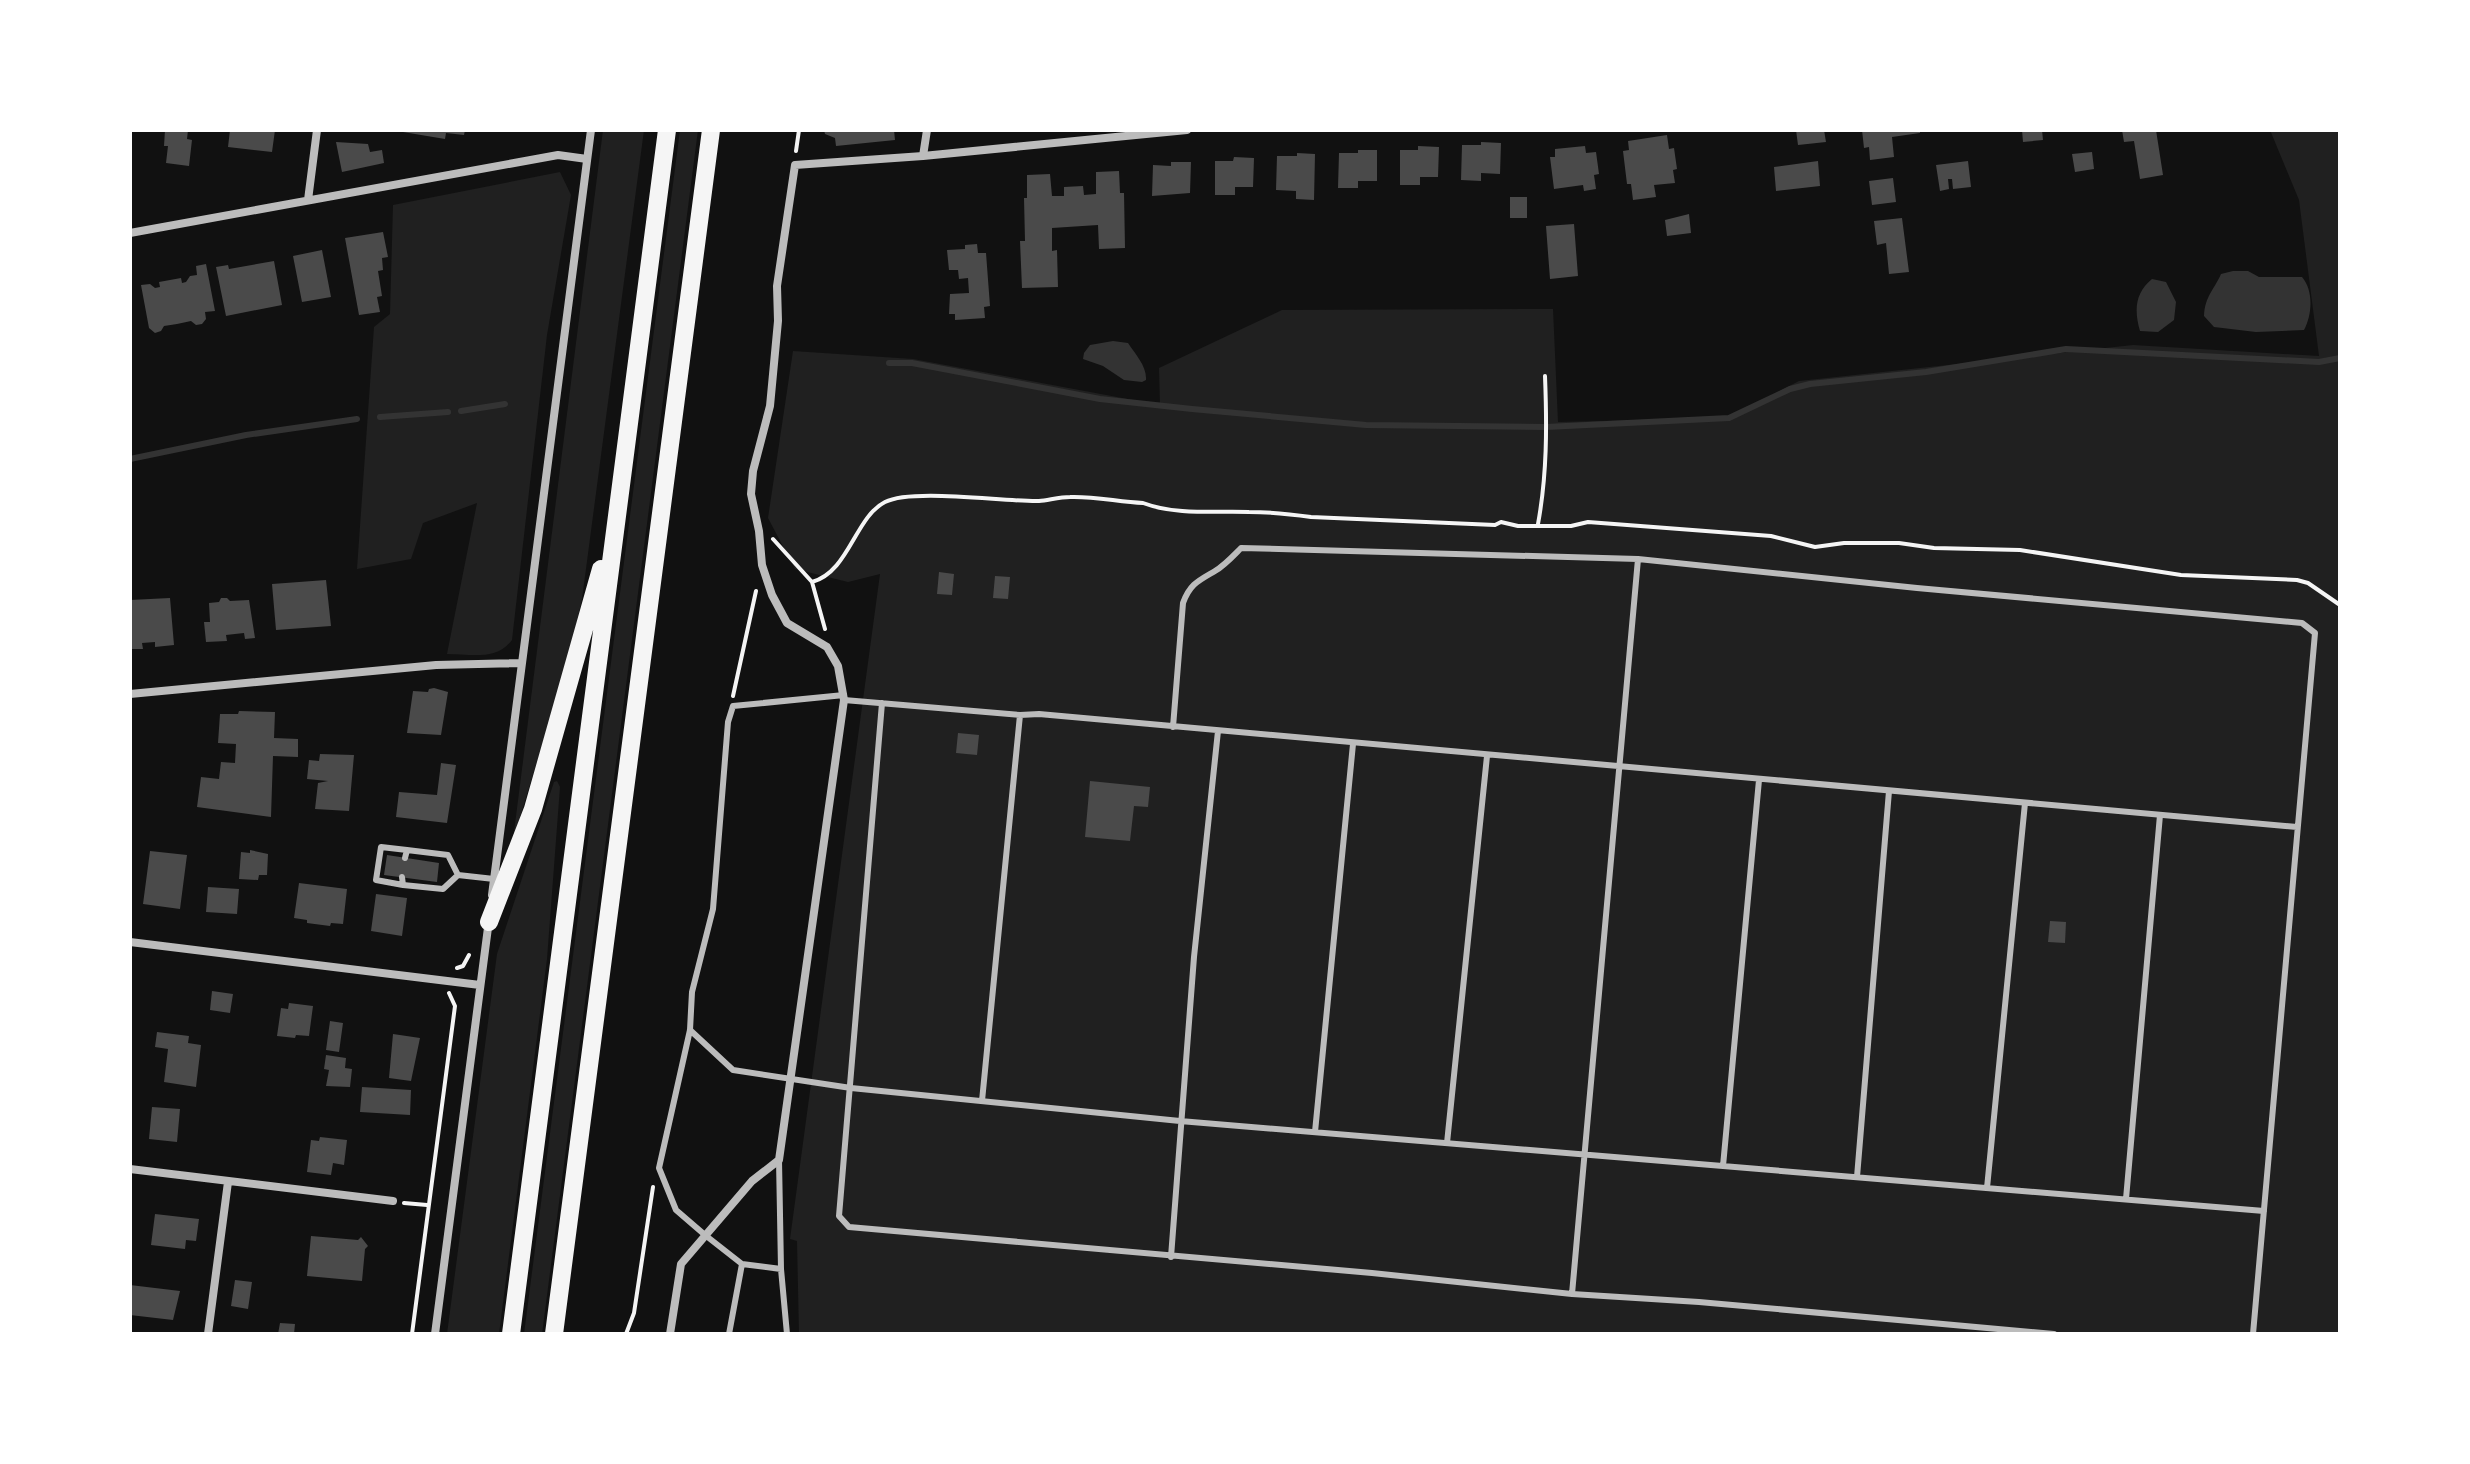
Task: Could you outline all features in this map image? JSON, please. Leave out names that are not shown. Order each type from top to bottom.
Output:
[{"type":"main road","points":[[511,1334],[667,130]]},
{"type":"main road","points":[[554,1334],[711,130]]},
{"type":"main road","points":[[489,922],[533,809],[620,497]]},
{"type":"main road","points":[[559,1297],[561,1334]]},
{"type":"street","points":[[308,200],[317,130]]},
{"type":"street","points":[[435,1334],[591,130]]},
{"type":"street","points":[[923,156],[927,130]]},
{"type":"street","points":[[670,1334],[681,1264],[752,1181],[779,1160],[844,697],[838,666],[827,647],[787,623],[772,595],[762,565],[751,494],[770,406],[778,321],[777,286],[795,165],[923,156],[1187,130]]},
{"type":"street","points":[[130,233],[558,155],[587,159]]},
{"type":"street","points":[[130,694],[436,665],[521,663]]},
{"type":"street","points":[[130,942],[480,985]]},
{"type":"street","points":[[130,1169],[393,1201]]},
{"type":"street","points":[[208,1334],[228,1182]]},
{"type":"lane","points":[[1173,727],[1183,603],[1194,582],[1215,571],[1241,548],[1638,559],[2302,623],[2315,633],[2253,1334]]},
{"type":"lane","points":[[1572,1294],[1638,559]]},
{"type":"lane","points":[[781,1269],[742,1264],[705,1235],[676,1210],[659,1168],[690,1030],[692,992],[713,909],[728,722],[733,706],[844,697],[882,703],[1039,714],[2297,827]]},
{"type":"lane","points":[[882,703],[839,1216],[849,1227],[1372,1273],[1572,1294],[1699,1302],[2054,1334]]},
{"type":"lane","points":[[982,1101],[1020,715]]},
{"type":"lane","points":[[1171,1257],[1182,1133],[1180,1121],[1218,731]]},
{"type":"lane","points":[[1315,1132],[1353,744]]},
{"type":"lane","points":[[1447,1143],[1487,756]]},
{"type":"lane","points":[[1723,1166],[1759,780]]},
{"type":"lane","points":[[1857,1177],[1889,791]]},
{"type":"lane","points":[[1987,1188],[2025,803]]},
{"type":"lane","points":[[2126,1199],[2160,815]]},
{"type":"lane","points":[[458,875],[448,855],[406,854],[381,847],[376,880],[403,881],[443,889],[458,875],[494,879]]},
{"type":"lane","points":[[690,1030],[733,1070],[851,1088],[1180,1121],[2264,1211]]},
{"type":"lane","points":[[779,1160],[781,1269],[787,1334]]},
{"type":"lane","points":[[729,1334],[742,1264]]},
{"type":"path","points":[[795,165],[799,130]]},
{"type":"path","points":[[1538,524],[1545,482],[1548,426],[1545,376]]},
{"type":"path","points":[[812,582],[824,579],[873,512],[887,501],[915,497],[1040,501],[1090,498],[1143,503],[1154,507],[1311,517],[1506,523],[1518,526],[1571,526],[1588,522],[1639,525],[1771,536],[1815,547],[1844,543],[1899,543],[1934,548],[2020,550],[2181,575],[2297,580],[2308,583],[2340,605]]},
{"type":"path","points":[[759,531],[778,542],[812,582],[825,619],[827,647]]},
{"type":"path","points":[[733,706],[733,689],[762,565]]},
{"type":"path","points":[[412,1334],[455,1006],[449,995],[450,981],[452,970],[463,966],[468,959],[470,945]]},
{"type":"path","points":[[626,1334],[634,1313],[651,1193],[659,1168]]},
{"type":"path","points":[[393,1201],[428,1205]]},
{"type":"shaded area","points":[[603,130],[644,130],[582,599],[569,657],[513,840]]},
{"type":"shaded area","points":[[680,130],[698,130],[542,1334],[524,1334]]},
{"type":"shaded area","points":[[2270,130],[2340,130],[2340,1334],[799,1334],[797,1241],[790,1239],[880,574],[848,582],[795,569],[768,518],[793,351],[913,359],[1160,405],[1159,368],[1282,310],[1553,309],[1558,422],[1727,418],[1799,381],[2133,345],[2319,356],[2299,200]]},
{"type":"shaded area","points":[[560,172],[571,195],[547,335],[512,640],[506,647],[491,654],[447,654],[477,503],[423,523],[411,559],[357,569],[374,327],[390,314],[393,205]]},
{"type":"shaded area","points":[[2248,271],[2259,277],[2302,277],[2310,303],[2304,330],[2256,332],[2214,327],[2204,316],[2206,303],[2221,274]]},
{"type":"shaded area","points":[[2152,279],[2166,282],[2176,302],[2174,320],[2158,332],[2140,331],[2137,302]]},
{"type":"shaded area","points":[[1113,341],[1128,343],[1143,365],[1146,380],[1124,380],[1103,366],[1083,359],[1090,345]]},
{"type":"shaded area","points":[[557,781],[560,787],[547,959],[499,1334],[447,1334],[497,954],[554,782]]},
{"type":"building","points":[[165,130],[188,130],[187,139],[192,140],[189,166],[166,163],[168,146],[164,146]]},
{"type":"building","points":[[230,130],[275,130],[272,152],[228,147]]},
{"type":"building","points":[[391,130],[465,130],[464,135],[446,133],[445,139]]},
{"type":"building","points":[[824,130],[894,130],[895,140],[836,146],[835,138],[825,134]]},
{"type":"building","points":[[1796,130],[1824,130],[1826,142],[1798,145]]},
{"type":"building","points":[[1862,130],[1920,130],[1920,133],[1892,137],[1894,157],[1870,160],[1869,147],[1864,148]]},
{"type":"building","points":[[2022,130],[2042,130],[2043,140],[2023,142]]},
{"type":"building","points":[[2122,130],[2156,130],[2163,175],[2140,179],[2134,141],[2124,142]]},
{"type":"building","points":[[1667,135],[1669,149],[1674,148],[1675,183],[1654,185],[1656,197],[1633,200],[1631,184],[1627,184],[1623,151],[1629,150],[1628,141]]},
{"type":"building","points":[[336,142],[368,144],[370,152],[382,150],[384,163],[342,172]]},
{"type":"building","points":[[1481,142],[1501,143],[1500,174],[1481,173],[1481,181],[1461,180],[1462,145],[1481,145]]},
{"type":"building","points":[[1418,146],[1439,147],[1438,177],[1420,177],[1420,185],[1400,185],[1400,150],[1418,150]]},
{"type":"building","points":[[1585,146],[1586,153],[1596,152],[1599,174],[1594,175],[1596,189],[1584,191],[1583,185],[1554,189],[1550,157],[1555,157],[1555,149]]},
{"type":"building","points":[[1358,150],[1377,150],[1377,181],[1358,181],[1358,188],[1338,188],[1339,153],[1358,153]]},
{"type":"building","points":[[2092,152],[2094,169],[2075,172],[2072,154]]},
{"type":"building","points":[[1297,153],[1315,154],[1314,200],[1296,199],[1296,191],[1276,190],[1277,156],[1297,156]]},
{"type":"building","points":[[1234,157],[1254,158],[1253,187],[1235,187],[1235,195],[1215,195],[1215,161],[1233,161]]},
{"type":"building","points":[[1818,161],[1820,186],[1776,191],[1774,167]]},
{"type":"building","points":[[1968,161],[1971,187],[1953,189],[1952,179],[1948,179],[1949,189],[1940,191],[1936,165]]},
{"type":"building","points":[[1171,162],[1191,162],[1190,193],[1152,196],[1153,165],[1171,166]]},
{"type":"building","points":[[1119,171],[1120,193],[1124,193],[1125,248],[1099,249],[1098,225],[1052,228],[1052,251],[1057,250],[1058,287],[1022,288],[1020,241],[1025,241],[1027,175],[1050,174],[1052,196],[1064,196],[1064,187],[1083,186],[1084,195],[1096,194],[1096,172]]},
{"type":"building","points":[[1893,178],[1896,202],[1872,205],[1869,181]]},
{"type":"building","points":[[1510,197],[1527,197],[1527,218],[1510,218]]},
{"type":"building","points":[[1689,214],[1691,233],[1667,236],[1665,220]]},
{"type":"building","points":[[1902,218],[1909,272],[1889,274],[1886,243],[1877,245],[1874,221]]},
{"type":"building","points":[[1574,224],[1578,276],[1550,279],[1546,226]]},
{"type":"building","points":[[383,232],[388,257],[382,258],[383,270],[378,271],[382,296],[377,297],[380,312],[359,315],[345,238]]},
{"type":"building","points":[[977,244],[978,253],[986,253],[990,306],[984,307],[985,318],[955,320],[955,314],[949,314],[950,294],[969,293],[968,278],[959,279],[958,270],[949,270],[947,250],[965,249],[965,245]]},
{"type":"building","points":[[322,250],[331,297],[302,302],[293,256]]},
{"type":"building","points":[[274,261],[282,305],[226,316],[216,267],[228,265],[229,269]]},
{"type":"building","points":[[206,264],[215,311],[205,312],[206,319],[202,324],[196,325],[191,321],[164,326],[155,333],[149,328],[141,285],[150,284],[155,288],[160,287],[159,282],[181,278],[182,283],[186,282],[190,276],[197,275],[196,266]]},
{"type":"building","points":[[939,572],[954,574],[952,595],[937,594]]},
{"type":"building","points":[[995,576],[1010,577],[1008,599],[993,598]]},
{"type":"building","points":[[326,580],[331,626],[276,630],[272,584]]},
{"type":"building","points":[[170,598],[174,645],[155,647],[155,642],[142,643],[143,649],[130,649],[130,600]]},
{"type":"building","points":[[221,598],[249,600],[255,638],[245,639],[244,633],[226,635],[227,641],[206,642],[204,622],[210,622],[209,603],[219,602]]},
{"type":"building","points":[[434,688],[448,692],[441,735],[407,733],[413,691],[428,692]]},
{"type":"building","points":[[239,711],[275,712],[274,738],[298,739],[298,757],[273,756],[271,817],[197,807],[201,777],[219,779],[221,762],[235,763],[236,744],[218,743],[220,714],[238,714]]},
{"type":"building","points":[[958,733],[979,735],[977,755],[956,753]]},
{"type":"building","points":[[320,754],[354,755],[349,811],[315,809],[318,783],[328,781],[307,779],[309,760],[319,761]]},
{"type":"building","points":[[441,763],[456,765],[447,823],[396,817],[399,792],[437,795]]},
{"type":"building","points":[[1090,781],[1150,787],[1148,807],[1134,806],[1130,841],[1085,837]]},
{"type":"building","points":[[250,850],[268,854],[267,875],[259,875],[258,880],[239,879],[241,852],[250,853]]},
{"type":"building","points":[[150,851],[187,855],[180,909],[143,904]]},
{"type":"building","points":[[387,855],[439,863],[437,882],[384,875]]},
{"type":"building","points":[[299,883],[347,889],[343,924],[331,923],[330,926],[294,918]]},
{"type":"building","points":[[208,887],[239,889],[237,914],[206,912]]},
{"type":"building","points":[[376,894],[407,898],[402,936],[371,931]]},
{"type":"building","points":[[2050,921],[2066,922],[2065,943],[2048,942]]},
{"type":"building","points":[[212,991],[233,994],[230,1013],[210,1010]]},
{"type":"building","points":[[289,1003],[313,1006],[309,1036],[277,1036],[281,1008],[288,1009]]},
{"type":"building","points":[[330,1021],[343,1023],[339,1052],[326,1050]]},
{"type":"building","points":[[157,1032],[189,1036],[188,1043],[201,1045],[196,1087],[164,1082],[168,1049],[155,1047]]},
{"type":"building","points":[[393,1034],[420,1038],[411,1081],[389,1078]]},
{"type":"building","points":[[326,1055],[346,1058],[345,1068],[352,1069],[350,1087],[326,1086],[329,1070],[324,1069]]},
{"type":"building","points":[[362,1087],[411,1090],[410,1115],[360,1112]]},
{"type":"building","points":[[152,1107],[180,1109],[177,1142],[149,1139]]},
{"type":"building","points":[[320,1137],[347,1140],[344,1165],[333,1163],[331,1175],[307,1172],[311,1140],[319,1141]]},
{"type":"building","points":[[155,1214],[199,1219],[196,1241],[186,1240],[185,1249],[151,1245]]},
{"type":"building","points":[[311,1236],[358,1240],[361,1237],[368,1246],[365,1249],[362,1281],[307,1276]]},
{"type":"building","points":[[235,1280],[252,1282],[248,1309],[231,1306]]},
{"type":"building","points":[[130,1285],[180,1291],[173,1320],[130,1315]]},
{"type":"building","points":[[280,1323],[295,1324],[294,1334],[278,1334]]},
{"type":"waterway","points":[[889,363],[912,363],[1100,399],[1192,409],[1366,425],[1546,427],[1729,418],[1790,389],[1810,384],[1926,372],[2066,349],[2319,362],[2340,358]]},
{"type":"waterway","points":[[461,411],[505,404]]},
{"type":"waterway","points":[[380,417],[448,412]]},
{"type":"waterway","points":[[130,459],[246,435],[357,419]]}]
